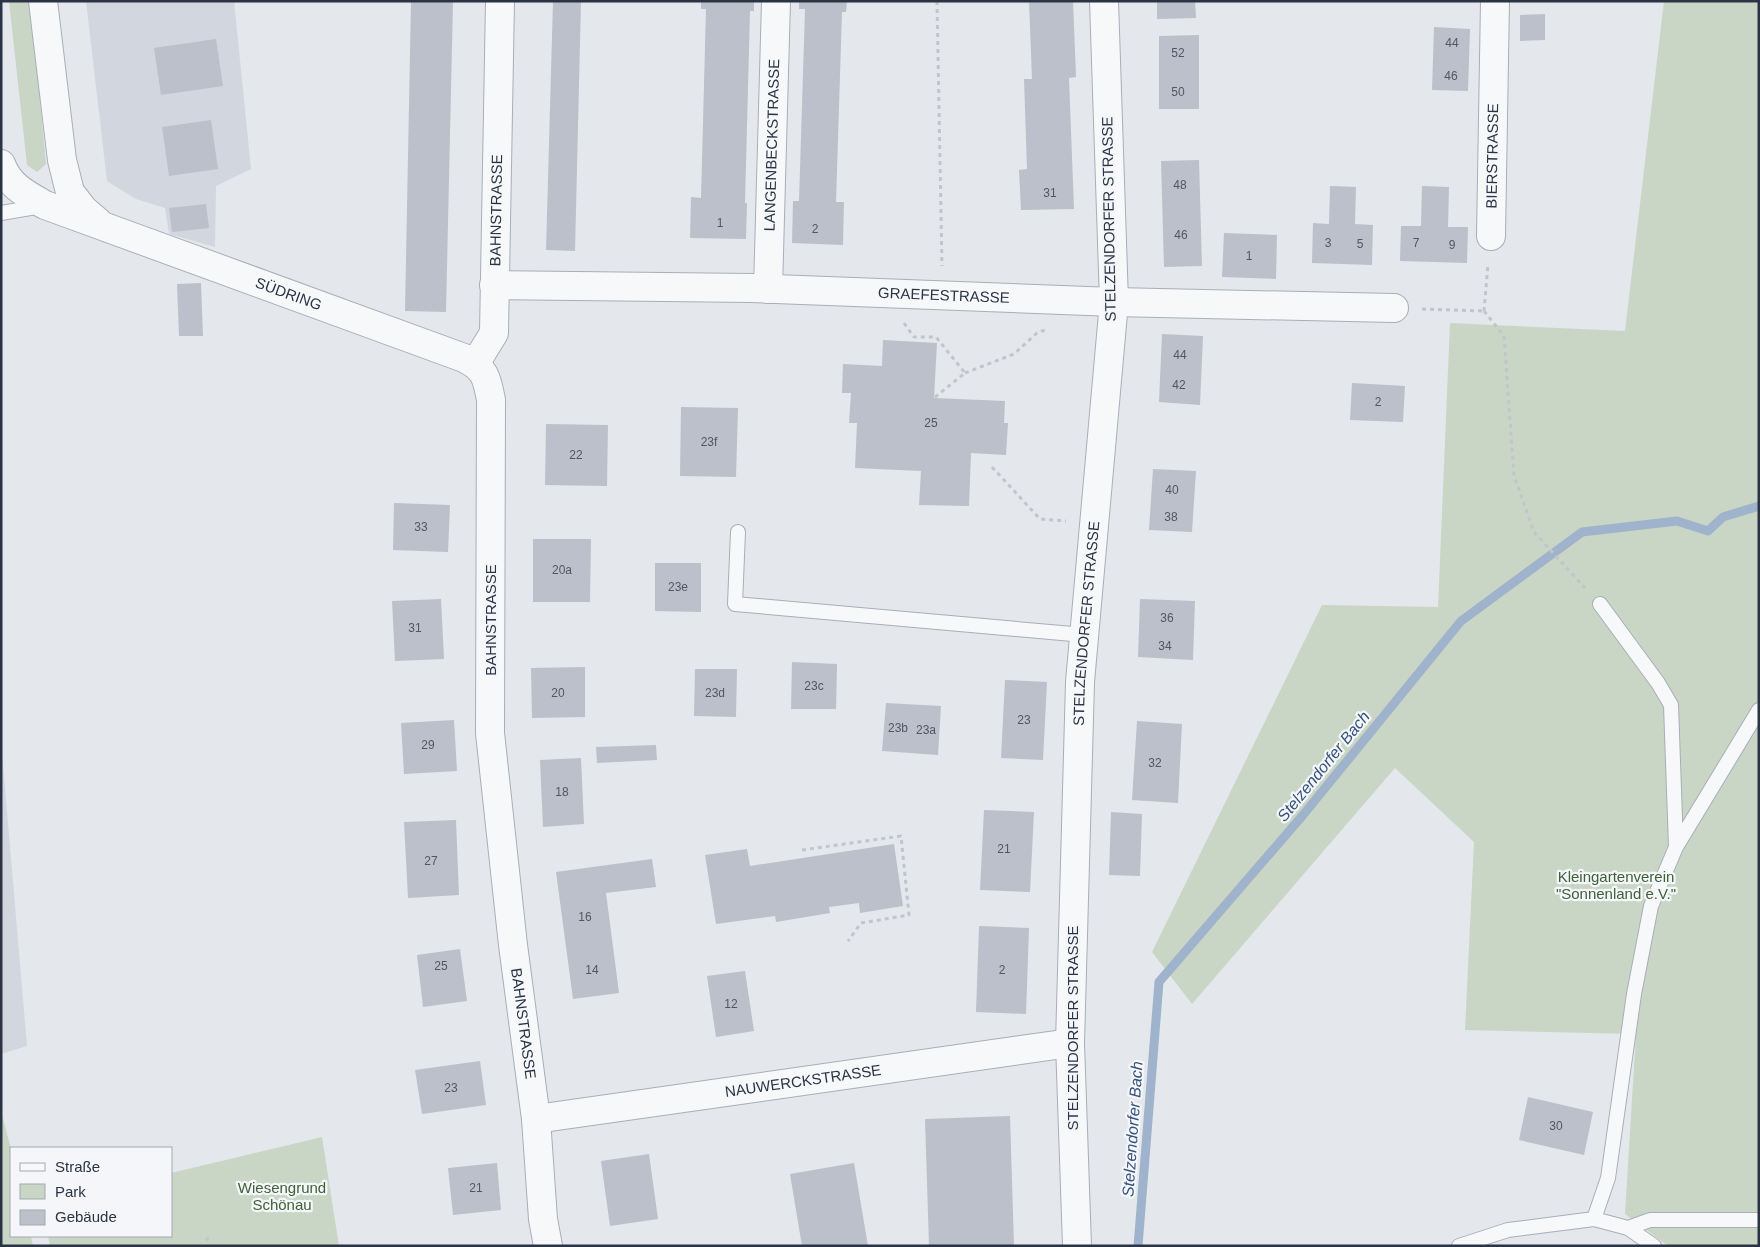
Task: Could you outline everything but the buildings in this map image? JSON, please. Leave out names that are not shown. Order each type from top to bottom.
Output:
[{"type":"street","name":"SÜDRING","points":[[43,1],[62,160],[70,192],[84,210],[102,226]]},
{"type":"street","name":"BAHNSTRASSE","points":[[500,1],[494,333],[475,364],[486,376],[491,400],[490,733],[513,945],[536,1119],[543,1219],[548,1246]]},
{"type":"street","name":"LANGENBECKSTRASSE","points":[[768,289],[776,1]]},
{"type":"street","name":"STELZENDORFER STRASSE","points":[[1077,1246],[1070,1043],[1080,682],[1114,302],[1104,1]]},
{"type":"street","name":"BIERSTRASSE","points":[[1491,236],[1495,1]]},
{"type":"street","name":"SÜDRING","points":[[1,164],[5,176],[21,192],[45,205],[475,364]]},
{"type":"street","name":"GRAEFESTRASSE","points":[[494,285],[768,289],[942,294],[1114,302],[1394,308]]},
{"type":"street","name":"NAUWERCKSTRASSE","points":[[536,1119],[1070,1043]]},
{"type":"lane","points":[[1,213],[45,205],[70,192]]},
{"type":"lane","points":[[738,532],[735,604],[1084,634]]},
{"type":"lane","points":[[1600,604],[1658,683],[1671,705],[1676,847]]},
{"type":"lane","points":[[1594,1219],[1608,1178],[1634,994],[1651,906],[1676,847],[1759,710]]},
{"type":"lane","points":[[1460,1246],[1508,1230],[1594,1219],[1628,1228],[1654,1246]]},
{"type":"lane","points":[[1628,1228],[1650,1220],[1759,1220]]},
{"type":"path","points":[[937,1],[942,294]]},
{"type":"path","points":[[1491,236],[1484,311],[1504,336],[1514,476],[1534,532],[1600,604]]},
{"type":"path","points":[[1455,310],[1484,311]]},
{"type":"path","points":[[903,320],[914,337],[936,338],[965,372]]},
{"type":"path","points":[[934,398],[965,372],[1014,354],[1037,333],[1054,326]]},
{"type":"path","points":[[992,466],[1040,519],[1094,522]]},
{"type":"path","points":[[802,850],[901,836],[909,915],[861,923],[848,941]]},
{"type":"path","points":[[207,1237],[209,1246]]},
{"type":"shaded area","points":[[86,1],[234,1],[251,169],[216,186],[215,247],[169,234],[165,208],[136,199],[107,181]]},
{"type":"shaded area","points":[[1,741],[27,1046],[1,1054]]},
{"type":"green space","points":[[9,1],[31,1],[46,164],[37,172],[27,165]]},
{"type":"green space","name":"Kleingartenverein \"Sonnenland e.V.\"","points":[[1664,1],[1759,1],[1759,1246],[1668,1246],[1625,1214],[1636,1034],[1465,1030],[1474,842],[1395,768],[1192,1004],[1152,952],[1322,605],[1438,607],[1450,323],[1625,331]]},
{"type":"green space","points":[[1,1111],[10,1147],[10,1237],[31,1237],[33,1246],[1,1246]]},
{"type":"green space","name":"Wiesengrund Schönau","points":[[322,1137],[339,1246],[50,1246],[48,1237],[172,1237],[172,1173]]},
{"type":"waterway","name":"Stelzendorfer Bach","points":[[1138,1246],[1159,982],[1303,815],[1461,621],[1582,532],[1677,521],[1708,531],[1723,517],[1759,506]]}]
